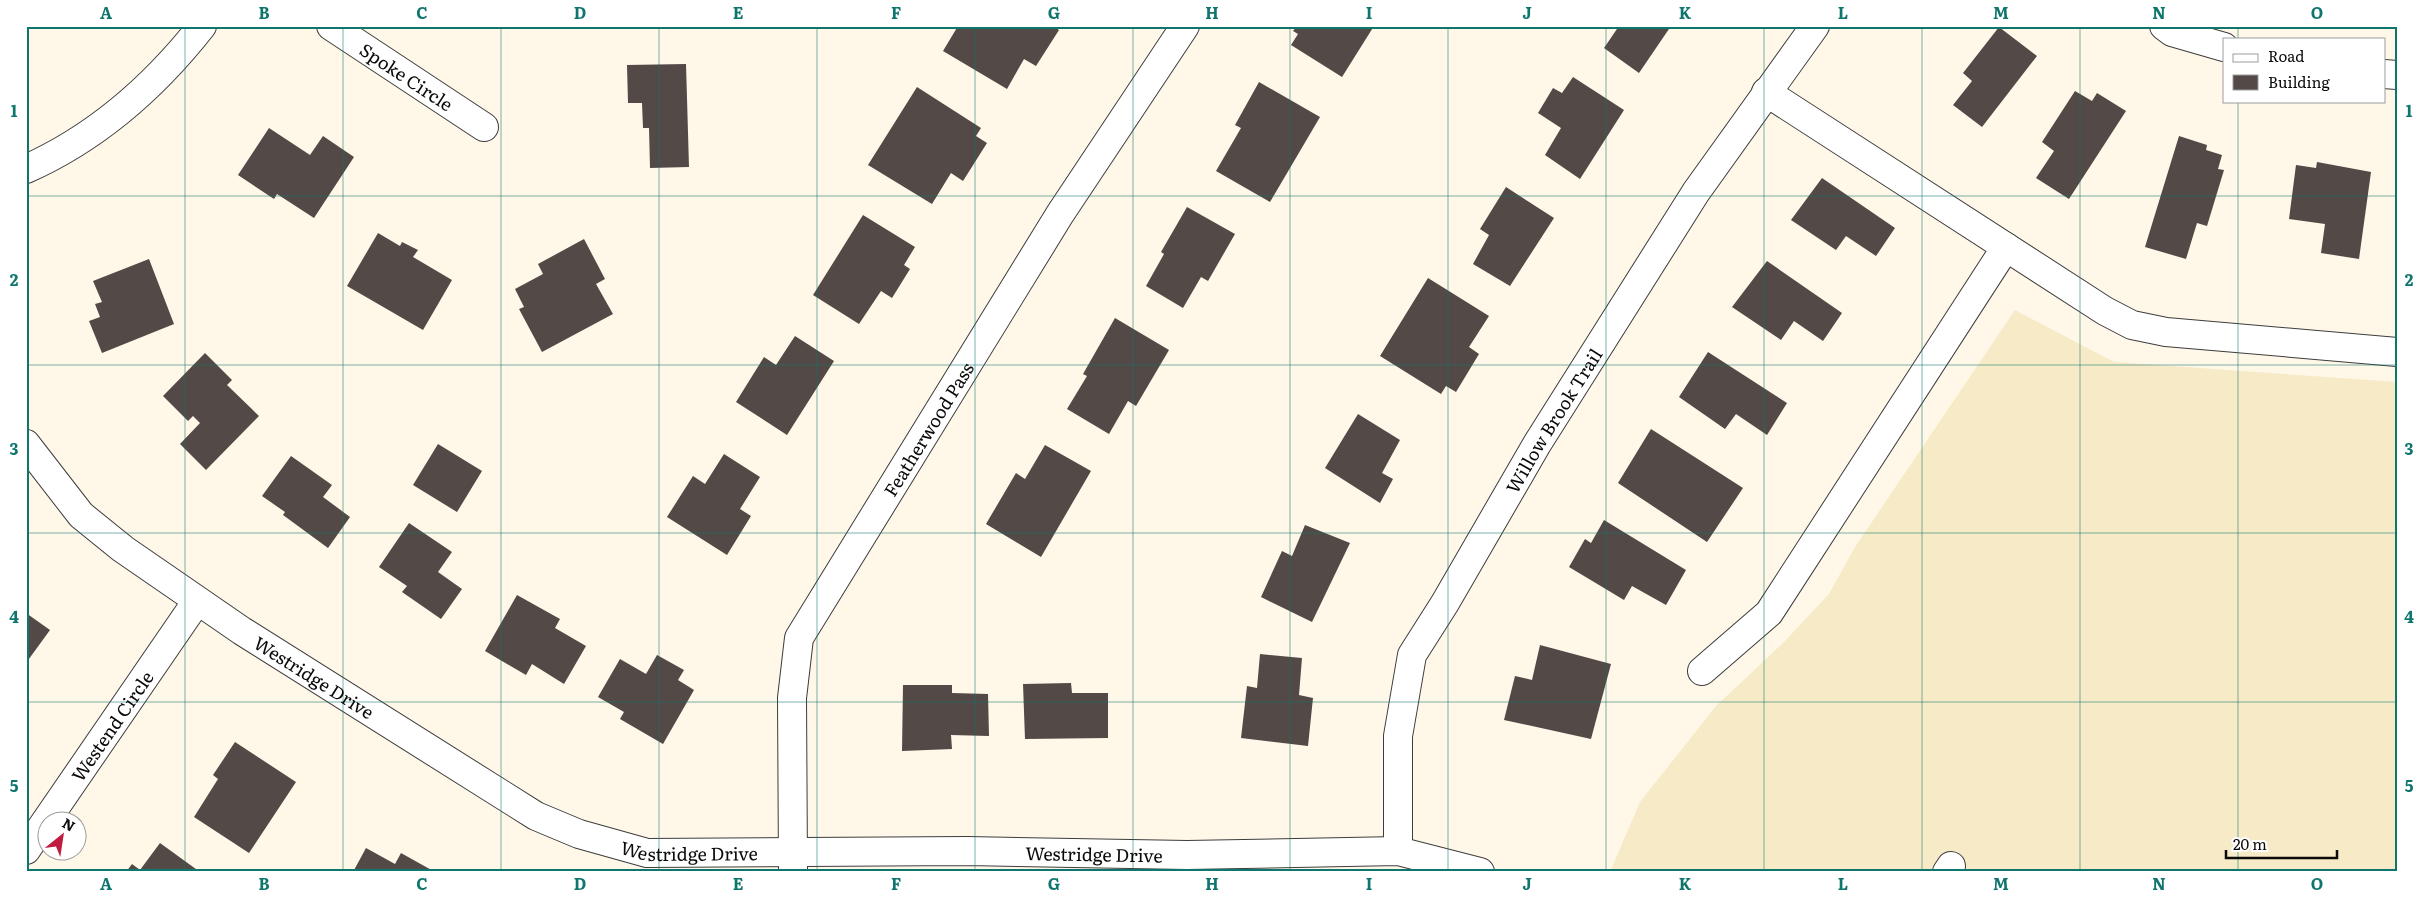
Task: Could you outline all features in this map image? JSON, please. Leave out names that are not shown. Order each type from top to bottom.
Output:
[{"type":"street","points":[[26,169],[54,157],[90,134],[135,100],[179,55],[202,26]]},
{"type":"street","name":"Spoke Circle","points":[[331,26],[484,127]]},
{"type":"street","name":"Featherwood Pass","points":[[793,862],[792,698],[799,638],[1060,214],[1185,26]]},
{"type":"street","name":"Willow Brook Trail","points":[[1398,851],[1398,736],[1412,655],[1445,603],[1537,444],[1696,192],[1815,26]]},
{"type":"street","points":[[2164,26],[2172,32],[2223,47]]},
{"type":"street","points":[[1766,92],[2105,311],[2132,325],[2166,332],[2397,352]]},
{"type":"street","points":[[1702,671],[1769,613],[2006,247]]},
{"type":"street","name":"Westridge Drive","points":[[26,444],[82,515],[123,549],[197,601],[536,816],[579,834],[647,853],[793,862],[967,851],[1187,855],[1398,851],[1480,872]]},
{"type":"street","name":"Westend Circle","points":[[26,850],[197,601]]},
{"type":"shaded area","points":[[2015,310],[2114,362],[2397,382],[2397,872],[1610,872],[1640,802],[1716,706],[1784,642],[1829,594],[1855,547]]},
{"type":"building","points":[[958,26],[1053,26],[1059,30],[1036,66],[1024,59],[1007,89],[943,51]]},
{"type":"building","points":[[1297,26],[1374,26],[1342,77],[1291,45],[1298,34],[1293,31]]},
{"type":"building","points":[[1619,26],[1671,26],[1639,73],[1604,48]]},
{"type":"building","points":[[1999,27],[2037,56],[1982,127],[1953,105],[1972,81],[1963,73]]},
{"type":"building","points":[[686,64],[689,167],[650,168],[649,128],[643,128],[642,103],[628,103],[627,65]]},
{"type":"building","points":[[1573,77],[1624,110],[1580,179],[1545,155],[1561,128],[1538,113],[1553,88],[1562,93]]},
{"type":"building","points":[[1259,82],[1320,117],[1270,202],[1216,171],[1241,128],[1235,125]]},
{"type":"building","points":[[917,87],[981,128],[976,136],[987,143],[963,181],[951,173],[932,204],[868,165]]},
{"type":"building","points":[[2075,91],[2092,101],[2097,93],[2126,111],[2069,199],[2036,178],[2054,151],[2042,142]]},
{"type":"building","points":[[269,128],[310,155],[323,136],[354,157],[314,218],[277,194],[274,199],[238,175]]},
{"type":"building","points":[[2179,136],[2207,145],[2206,150],[2222,155],[2218,169],[2224,170],[2207,226],[2197,223],[2186,259],[2145,247]]},
{"type":"building","points":[[2317,162],[2371,172],[2359,259],[2321,253],[2325,224],[2289,219],[2296,165],[2316,168]]},
{"type":"building","points":[[1822,178],[1895,228],[1876,256],[1846,236],[1836,250],[1791,220]]},
{"type":"building","points":[[1506,187],[1554,218],[1510,286],[1473,264],[1489,235],[1480,229]]},
{"type":"building","points":[[1187,207],[1235,234],[1208,281],[1201,277],[1183,308],[1146,286],[1164,254],[1161,252]]},
{"type":"building","points":[[863,215],[915,247],[904,265],[910,269],[892,298],[881,291],[859,324],[813,295]]},
{"type":"building","points":[[378,233],[400,246],[402,242],[418,250],[413,257],[452,280],[423,330],[347,286]]},
{"type":"building","points":[[584,239],[605,279],[596,284],[613,314],[542,352],[519,309],[524,307],[515,289],[543,274],[538,264]]},
{"type":"building","points":[[149,259],[174,324],[102,353],[89,321],[100,317],[95,304],[102,302],[93,281]]},
{"type":"building","points":[[1767,261],[1842,313],[1823,341],[1794,321],[1781,340],[1732,307]]},
{"type":"building","points":[[1428,278],[1489,316],[1469,347],[1479,354],[1456,392],[1446,386],[1441,394],[1380,356]]},
{"type":"building","points":[[1115,318],[1169,350],[1136,406],[1128,401],[1109,434],[1067,409],[1087,376],[1083,374]]},
{"type":"building","points":[[795,336],[834,361],[787,435],[736,402],[764,357],[776,365]]},
{"type":"building","points":[[1708,352],[1787,403],[1767,435],[1736,414],[1725,429],[1679,397]]},
{"type":"building","points":[[205,353],[232,380],[227,385],[259,416],[206,470],[180,444],[200,423],[193,416],[188,421],[163,396]]},
{"type":"building","points":[[1358,414],[1400,440],[1382,473],[1393,479],[1380,503],[1325,468]]},
{"type":"building","points":[[1651,429],[1743,488],[1707,542],[1618,483]]},
{"type":"building","points":[[438,444],[482,471],[457,512],[413,485]]},
{"type":"building","points":[[1045,445],[1091,471],[1041,557],[986,524],[1016,473],[1025,479]]},
{"type":"building","points":[[724,454],[760,477],[740,509],[751,516],[727,555],[667,517],[693,476],[705,484]]},
{"type":"building","points":[[291,456],[332,485],[323,497],[350,517],[328,548],[283,515],[285,512],[262,496]]},
{"type":"building","points":[[1604,520],[1686,570],[1666,605],[1632,586],[1624,600],[1569,567],[1585,539],[1591,543]]},
{"type":"building","points":[[409,523],[452,552],[438,572],[462,589],[441,619],[402,592],[407,586],[379,567]]},
{"type":"building","points":[[1305,525],[1350,543],[1312,622],[1261,597],[1282,551],[1292,556]]},
{"type":"building","points":[[517,595],[560,619],[555,628],[586,646],[564,684],[532,664],[526,675],[485,651]]},
{"type":"building","points":[[26,613],[50,630],[26,663]]},
{"type":"building","points":[[1540,645],[1611,664],[1591,739],[1504,720],[1515,676],[1532,680]]},
{"type":"building","points":[[1260,654],[1302,658],[1299,695],[1313,698],[1308,746],[1241,738],[1247,686],[1257,688]]},
{"type":"building","points":[[657,655],[684,670],[678,680],[694,690],[663,744],[620,719],[624,712],[598,697],[620,659],[646,674]]},
{"type":"building","points":[[1071,683],[1072,693],[1108,693],[1108,738],[1025,739],[1023,684]]},
{"type":"building","points":[[903,685],[952,685],[952,693],[988,694],[989,736],[951,735],[952,749],[902,751]]},
{"type":"building","points":[[235,742],[296,782],[249,853],[194,817],[218,779],[213,775]]},
{"type":"building","points":[[160,843],[200,872],[126,872],[132,864],[140,870]]},
{"type":"building","points":[[366,848],[395,864],[401,853],[435,872],[353,872]]}]
